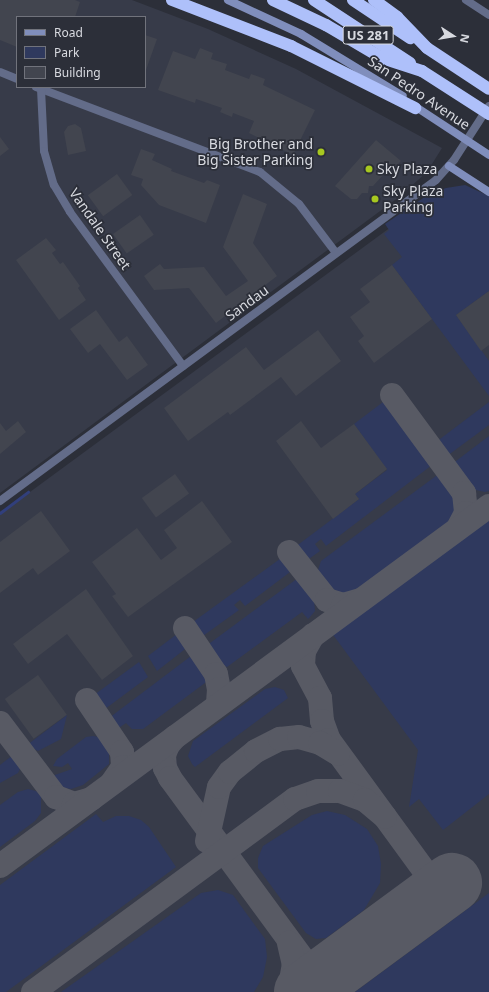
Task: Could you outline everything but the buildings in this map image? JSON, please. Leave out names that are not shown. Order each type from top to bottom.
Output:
[{"type":"highway","points":[[172,0],[286,44],[415,108]]},
{"type":"highway","points":[[273,0],[326,25],[382,58],[422,71]]},
{"type":"highway","name":"US 281","points":[[314,0],[489,114]]},
{"type":"highway","name":"US 281","points":[[353,0],[489,89]]},
{"type":"highway","points":[[374,0],[397,17],[426,48]]},
{"type":"main road","name":"San Pedro Avenue","points":[[228,0],[323,46],[407,99],[415,108],[489,155]]},
{"type":"main road","points":[[449,166],[489,192]]},
{"type":"street","points":[[466,0],[489,15]]},
{"type":"street","points":[[0,72],[16,79]]},
{"type":"street","points":[[39,88],[260,172],[299,204],[336,253]]},
{"type":"street","name":"Vandale Street","points":[[39,88],[44,151],[54,185],[72,216],[183,366]]},
{"type":"street","name":"Sandau","points":[[0,501],[436,180],[458,154],[489,106]]},
{"type":"shaded area","points":[[0,0],[132,0],[208,29],[296,69],[442,148],[427,172],[399,197],[0,493]]},
{"type":"shaded area","points":[[425,202],[489,218],[489,992],[0,992],[0,514]]},
{"type":"green space","points":[[465,185],[489,196],[489,291],[456,315],[489,361],[489,396],[392,265],[402,257],[384,234],[389,230],[385,224],[429,194],[446,188]]},
{"type":"green space","points":[[387,399],[432,460],[432,465],[326,546],[321,539],[315,544],[320,551],[306,561],[295,547],[359,499],[355,494],[387,470],[354,424]]},
{"type":"green space","points":[[489,402],[489,425],[447,456],[436,442]]},
{"type":"green space","points":[[489,436],[489,491],[485,492],[476,490],[467,483],[452,464]]},
{"type":"green space","points":[[440,473],[459,500],[459,512],[453,522],[358,592],[343,596],[329,590],[317,573],[321,561]]},
{"type":"green space","points":[[489,516],[489,794],[443,830],[419,799],[409,807],[418,750],[331,632]]},
{"type":"green space","points":[[284,556],[291,566],[290,572],[245,606],[240,600],[234,605],[239,610],[200,638],[192,626],[193,622]]},
{"type":"green space","points":[[298,578],[301,579],[314,599],[315,611],[310,617],[308,619],[302,612],[227,667],[219,663],[206,646]]},
{"type":"green space","points":[[177,634],[181,634],[189,646],[157,671],[148,656]]},
{"type":"green space","points":[[195,653],[209,673],[209,680],[143,729],[132,729],[126,723],[117,729],[109,718]]},
{"type":"green space","points":[[139,662],[148,677],[105,709],[101,706],[94,695]]},
{"type":"green space","points":[[275,687],[284,690],[288,698],[195,767],[192,764],[188,756],[193,741],[265,689]]},
{"type":"green space","points":[[67,715],[61,739],[38,751],[27,745]]},
{"type":"green space","points":[[93,736],[104,738],[109,745],[109,764],[83,785],[71,789],[59,787],[52,776],[72,769],[68,763],[62,767],[53,766],[57,759],[86,737]]},
{"type":"green space","points":[[13,755],[20,769],[18,773],[0,783],[0,765]]},
{"type":"green space","points":[[28,789],[36,791],[41,795],[41,813],[35,821],[0,847],[0,805],[18,792]]},
{"type":"green space","points":[[327,811],[345,815],[367,829],[378,846],[381,864],[380,883],[364,910],[326,938],[316,939],[306,933],[258,868],[258,858],[263,846],[312,815]]},
{"type":"green space","points":[[96,814],[103,822],[116,816],[129,816],[141,820],[149,827],[176,867],[6,992],[0,992],[0,885]]},
{"type":"green space","points":[[218,890],[233,895],[265,939],[267,957],[263,977],[254,992],[61,992],[201,893]]},
{"type":"green space","points":[[489,893],[489,992],[355,992]]},
{"type":"waterway","points":[[0,513],[28,492]]},
{"type":"taxiway","points":[[392,395],[464,493],[466,513],[458,528]]},
{"type":"taxiway","points":[[0,866],[489,506]]},
{"type":"taxiway","points":[[289,552],[327,600],[343,605],[361,600]]},
{"type":"taxiway","points":[[185,628],[216,674],[219,689],[218,705]]},
{"type":"taxiway","points":[[313,635],[304,651],[303,666],[320,698],[322,721],[329,740],[440,892]]},
{"type":"taxiway","points":[[87,700],[122,752],[123,767],[112,783]]},
{"type":"taxiway","points":[[0,723],[56,797],[74,804],[91,799]]},
{"type":"taxiway","points":[[175,737],[168,745],[164,755],[165,768],[170,778],[319,981]]},
{"type":"taxiway","points":[[207,841],[219,787],[230,772],[256,751],[280,739],[299,737],[320,743],[338,754]]},
{"type":"taxiway","points":[[33,992],[295,799],[318,791],[340,791],[365,800],[385,817]]},
{"type":"taxiway","points":[[289,943],[294,965],[289,992]]},
{"type":"runway","points":[[304,992],[452,883]]},
{"type":"place","name":"Big Brother and Big Sister Parking","points":[[321,152]]},
{"type":"place","name":"Sky Plaza","points":[[369,169]]},
{"type":"place","name":"Sky Plaza Parking","points":[[375,199]]}]
